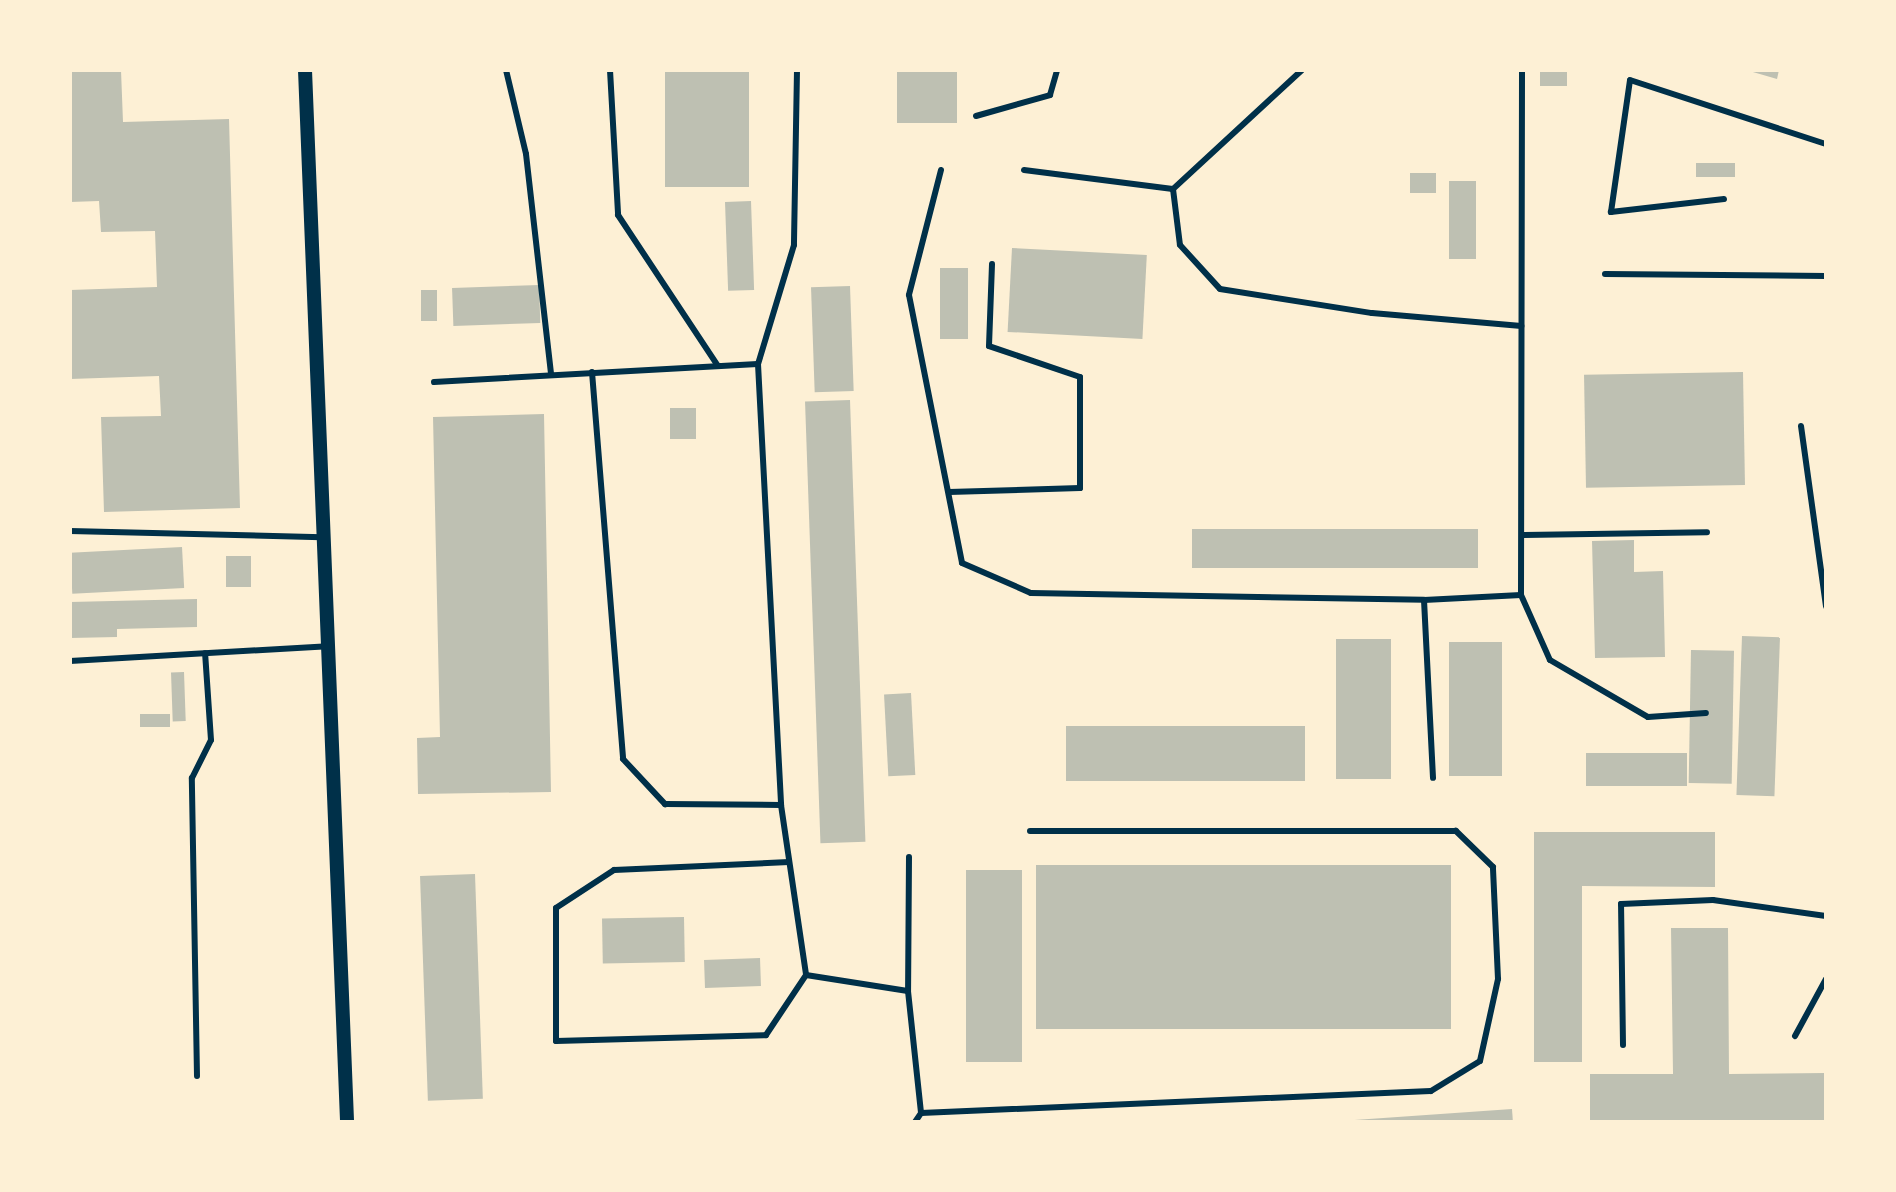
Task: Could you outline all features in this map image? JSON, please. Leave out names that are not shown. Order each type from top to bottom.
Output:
[{"type":"street","points":[[305,70],[347,1122]]},
{"type":"lane","points":[[506,70],[526,154],[551,374]]},
{"type":"lane","points":[[610,70],[618,215],[718,366]]},
{"type":"lane","points":[[789,862],[614,870],[556,908],[556,1041],[766,1035],[806,975],[781,805],[758,364],[794,245],[797,70]]},
{"type":"lane","points":[[976,116],[1050,95],[1057,70]]},
{"type":"lane","points":[[1024,170],[1173,189],[1302,70]]},
{"type":"lane","points":[[1522,70],[1524,535],[1521,595],[1550,660],[1648,717],[1706,713]]},
{"type":"lane","points":[[1724,199],[1611,212],[1630,80],[1826,144]]},
{"type":"lane","points":[[941,170],[909,295],[962,563],[1031,593],[1424,600],[1521,595]]},
{"type":"lane","points":[[1173,189],[1180,245],[1220,289],[1372,313],[1521,326]]},
{"type":"lane","points":[[949,492],[1080,488],[1080,377],[989,346],[992,264]]},
{"type":"lane","points":[[1605,274],[1826,276]]},
{"type":"lane","points":[[434,382],[758,364]]},
{"type":"lane","points":[[592,372],[623,759],[665,804],[781,805]]},
{"type":"lane","points":[[1801,426],[1826,606]]},
{"type":"lane","points":[[70,531],[324,537]]},
{"type":"lane","points":[[1524,535],[1707,532]]},
{"type":"lane","points":[[1424,600],[1433,778]]},
{"type":"lane","points":[[70,661],[328,646]]},
{"type":"lane","points":[[197,1076],[192,778],[211,740],[205,653]]},
{"type":"lane","points":[[921,1113],[1431,1091],[1480,1061],[1498,979],[1493,867],[1456,831],[1030,831]]},
{"type":"lane","points":[[909,857],[908,991],[921,1113],[915,1122]]},
{"type":"lane","points":[[1623,1045],[1621,904],[1713,900],[1826,916]]},
{"type":"lane","points":[[806,975],[908,991]]},
{"type":"lane","points":[[1795,1036],[1826,979]]},
{"type":"building","points":[[70,70],[121,70],[123,122],[229,119],[240,508],[104,512],[101,417],[161,416],[159,376],[70,379],[70,290],[157,287],[155,231],[101,232],[99,201],[70,202]]},
{"type":"building","points":[[665,70],[749,70],[749,187],[665,187]]},
{"type":"building","points":[[897,70],[957,70],[957,123],[897,123]]},
{"type":"building","points":[[1540,70],[1567,70],[1567,86],[1540,86]]},
{"type":"building","points":[[1746,70],[1779,70],[1777,79]]},
{"type":"building","points":[[1696,163],[1735,163],[1735,177],[1696,177]]},
{"type":"building","points":[[1410,173],[1436,173],[1436,193],[1410,193]]},
{"type":"building","points":[[1449,181],[1476,181],[1476,259],[1449,259]]},
{"type":"building","points":[[751,201],[754,290],[728,291],[725,202]]},
{"type":"building","points":[[1012,248],[1147,255],[1142,339],[1008,332]]},
{"type":"building","points":[[940,268],[968,268],[968,339],[940,339]]},
{"type":"building","points":[[539,285],[540,323],[453,326],[452,288]]},
{"type":"building","points":[[850,286],[854,391],[815,392],[811,287]]},
{"type":"building","points":[[421,290],[437,290],[437,321],[421,321]]},
{"type":"building","points":[[1743,372],[1745,485],[1586,488],[1584,375]]},
{"type":"building","points":[[850,400],[865,842],[820,843],[805,402]]},
{"type":"building","points":[[670,408],[696,408],[696,439],[670,439]]},
{"type":"building","points":[[544,414],[551,792],[418,794],[417,738],[440,737],[433,417]]},
{"type":"building","points":[[1192,529],[1478,529],[1478,568],[1192,568]]},
{"type":"building","points":[[1634,540],[1634,572],[1663,571],[1665,657],[1595,658],[1592,541]]},
{"type":"building","points":[[182,547],[184,588],[72,594],[70,553]]},
{"type":"building","points":[[226,556],[251,556],[251,587],[226,587]]},
{"type":"building","points":[[197,599],[197,627],[117,629],[117,637],[70,638],[70,602]]},
{"type":"building","points":[[1742,636],[1780,637],[1774,796],[1736,795]]},
{"type":"building","points":[[1336,639],[1391,639],[1391,779],[1336,779]]},
{"type":"building","points":[[1449,642],[1502,642],[1502,776],[1449,776]]},
{"type":"building","points":[[1691,650],[1734,651],[1732,784],[1689,783]]},
{"type":"building","points":[[171,672],[184,672],[186,721],[173,721]]},
{"type":"building","points":[[911,693],[915,775],[888,776],[884,694]]},
{"type":"building","points":[[140,714],[170,714],[170,727],[140,727]]},
{"type":"building","points":[[1066,726],[1305,726],[1305,781],[1066,781]]},
{"type":"building","points":[[1586,753],[1687,753],[1687,786],[1586,786]]},
{"type":"building","points":[[1534,832],[1715,832],[1715,887],[1582,886],[1582,1062],[1534,1062]]},
{"type":"building","points":[[1036,865],[1451,865],[1451,1029],[1036,1029]]},
{"type":"building","points":[[966,870],[1022,870],[1022,1062],[966,1062]]},
{"type":"building","points":[[475,874],[483,1099],[428,1101],[420,876]]},
{"type":"building","points":[[684,917],[685,962],[603,963],[602,918]]},
{"type":"building","points":[[1671,928],[1728,928],[1729,1074],[1826,1073],[1826,1122],[1590,1122],[1590,1074],[1673,1074]]},
{"type":"building","points":[[760,958],[761,986],[705,988],[704,960]]},
{"type":"building","points":[[1512,1109],[1513,1122],[1348,1122],[1347,1121]]}]
